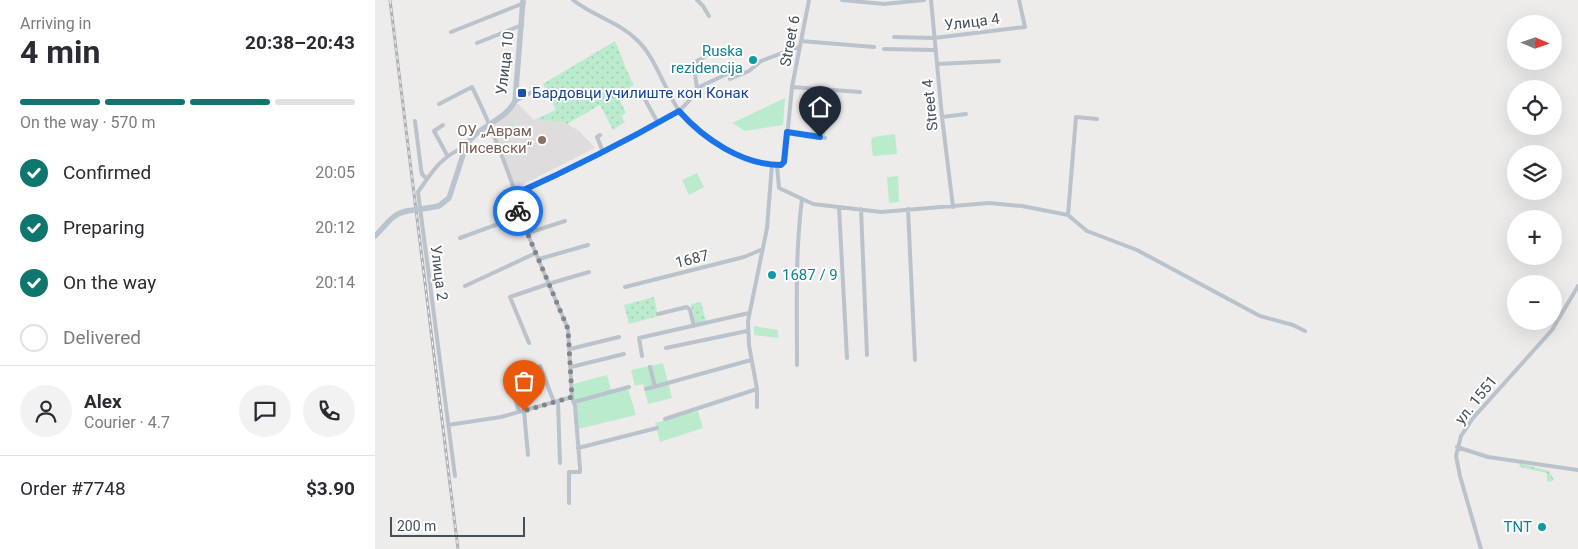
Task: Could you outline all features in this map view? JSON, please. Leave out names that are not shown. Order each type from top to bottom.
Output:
[{"type":"street","points":[[573,0],[617,25],[638,41],[650,58],[679,111],[711,142],[753,161],[775,165]]},
{"type":"street","points":[[697,0],[709,16]]},
{"type":"street","name":"Street 6","points":[[775,165],[781,165],[785,159],[792,87],[809,0]]},
{"type":"street","points":[[842,0],[884,4],[924,0]]},
{"type":"street","name":"Street 4","points":[[931,0],[953,207]]},
{"type":"street","name":"Улица 4","points":[[894,37],[934,38],[1025,26],[1019,0]]},
{"type":"street","points":[[451,32],[524,2]]},
{"type":"street","name":"Улица 10","points":[[375,236],[397,214],[439,206],[449,198],[466,146],[475,136],[512,106],[515,101],[524,2]]},
{"type":"street","points":[[477,43],[522,25]]},
{"type":"street","points":[[515,194],[603,152],[679,111],[688,102],[697,88],[728,76],[749,71],[761,61],[800,44],[874,47]]},
{"type":"street","points":[[697,88],[695,74],[697,61],[719,49]]},
{"type":"street","name":"Улица 4","points":[[883,49],[935,50]]},
{"type":"street","points":[[937,64],[999,62]]},
{"type":"street","points":[[439,104],[472,87],[489,125],[515,194],[520,216],[568,329],[580,472],[569,472],[569,502]]},
{"type":"street","name":"Street 6","points":[[792,87],[860,92]]},
{"type":"street","points":[[515,101],[540,88]]},
{"type":"street","points":[[643,96],[658,123]]},
{"type":"street","points":[[942,117],[966,114]]},
{"type":"street","points":[[1068,215],[1076,117],[1097,119]]},
{"type":"street","points":[[415,121],[422,174],[427,179]]},
{"type":"street","points":[[443,126],[434,131],[447,155]]},
{"type":"street","points":[[787,132],[825,138]]},
{"type":"street","points":[[600,134],[597,137],[603,152]]},
{"type":"street","name":"Улица 2","points":[[455,476],[418,192],[447,155],[466,146]]},
{"type":"street","points":[[775,165],[779,188],[813,204],[881,212],[989,203],[1022,206],[1068,215],[1087,231],[1137,250],[1260,316],[1293,325],[1305,331]]},
{"type":"street","points":[[757,406],[757,389],[747,331],[767,228],[775,165]]},
{"type":"street","points":[[797,365],[797,260],[798,228],[802,199]]},
{"type":"street","points":[[839,208],[847,358]]},
{"type":"street","points":[[861,209],[867,355]]},
{"type":"street","points":[[908,209],[915,360]]},
{"type":"street","name":"Улица 2","points":[[460,238],[520,216]]},
{"type":"street","points":[[528,233],[565,220]]},
{"type":"street","points":[[539,259],[588,245]]},
{"type":"street","name":"1687","points":[[625,287],[744,257],[763,249]]},
{"type":"street","name":"Улица 2","points":[[465,286],[537,253]]},
{"type":"street","points":[[529,343],[509,297],[589,272]]},
{"type":"street","name":"ул. 1551","points":[[1481,549],[1456,456],[1461,436],[1473,418],[1552,330],[1578,286]]},
{"type":"street","points":[[658,314],[687,308],[690,310],[693,326]]},
{"type":"street","points":[[642,356],[639,338],[749,314]]},
{"type":"street","points":[[666,348],[747,331]]},
{"type":"street","points":[[570,349],[619,337]]},
{"type":"street","points":[[571,367],[624,354]]},
{"type":"street","points":[[646,389],[751,360]]},
{"type":"street","points":[[540,366],[556,402],[560,463]]},
{"type":"street","points":[[650,367],[655,387]]},
{"type":"street","points":[[508,372],[519,412]]},
{"type":"street","points":[[448,425],[488,420],[556,402],[629,387]]},
{"type":"street","points":[[665,419],[757,389]]},
{"type":"street","points":[[524,411],[528,455]]},
{"type":"street","points":[[578,448],[657,428]]},
{"type":"street","points":[[1457,447],[1488,457],[1578,470]]},
{"type":"shaded area","name":"ОУ „Аврам Писевски“","points":[[517,103],[534,120],[564,122],[579,131],[595,148],[516,188],[490,126]]},
{"type":"green space","points":[[615,41],[634,85],[617,95],[626,113],[621,116],[625,122],[613,130],[600,105],[567,124],[564,122],[534,120],[556,110],[543,84]]},
{"type":"green space","points":[[785,98],[783,125],[745,131],[732,123]]},
{"type":"green space","points":[[813,114],[826,115],[825,137],[811,135]]},
{"type":"green space","points":[[513,123],[519,132],[504,141],[499,133]]},
{"type":"green space","points":[[895,134],[897,154],[873,156],[871,141],[873,137]]},
{"type":"green space","points":[[697,173],[704,187],[689,195],[682,180]]},
{"type":"green space","points":[[898,176],[899,202],[889,203],[887,177]]},
{"type":"green space","points":[[654,297],[658,316],[629,324],[624,305]]},
{"type":"green space","points":[[701,302],[706,321],[695,323],[691,304]]},
{"type":"green space","points":[[754,326],[778,330],[778,338],[754,335]]},
{"type":"green space","points":[[663,363],[672,398],[648,404],[643,384],[635,386],[631,370]]},
{"type":"green space","points":[[607,375],[611,390],[576,400],[573,384]]},
{"type":"green space","points":[[628,389],[636,415],[578,429],[576,402]]},
{"type":"green space","points":[[698,411],[703,428],[660,442],[655,423]]},
{"type":"green space","points":[[1519,463],[1549,471],[1554,480],[1547,481],[1547,473],[1520,467]]},
{"type":"railway","points":[[390,0],[458,549]]},
{"type":"way so far","points":[[518,211],[568,329],[572,397],[524,411]]},
{"type":"place","name":"Ruska rezidencija","points":[[753,60]]},
{"type":"place","name":"Бардовци училиште кон Конак","points":[[522,93]]},
{"type":"place","name":"ОУ „Аврам Писевски“","points":[[542,140]]},
{"type":"place","name":"1687 / 9","points":[[772,275]]},
{"type":"place","name":"TNT","points":[[1542,527]]},
{"type":"route","points":[[518,211],[515,194],[631,138],[679,111],[711,142],[764,164],[781,165],[784,162],[787,132],[820,137]]}]
